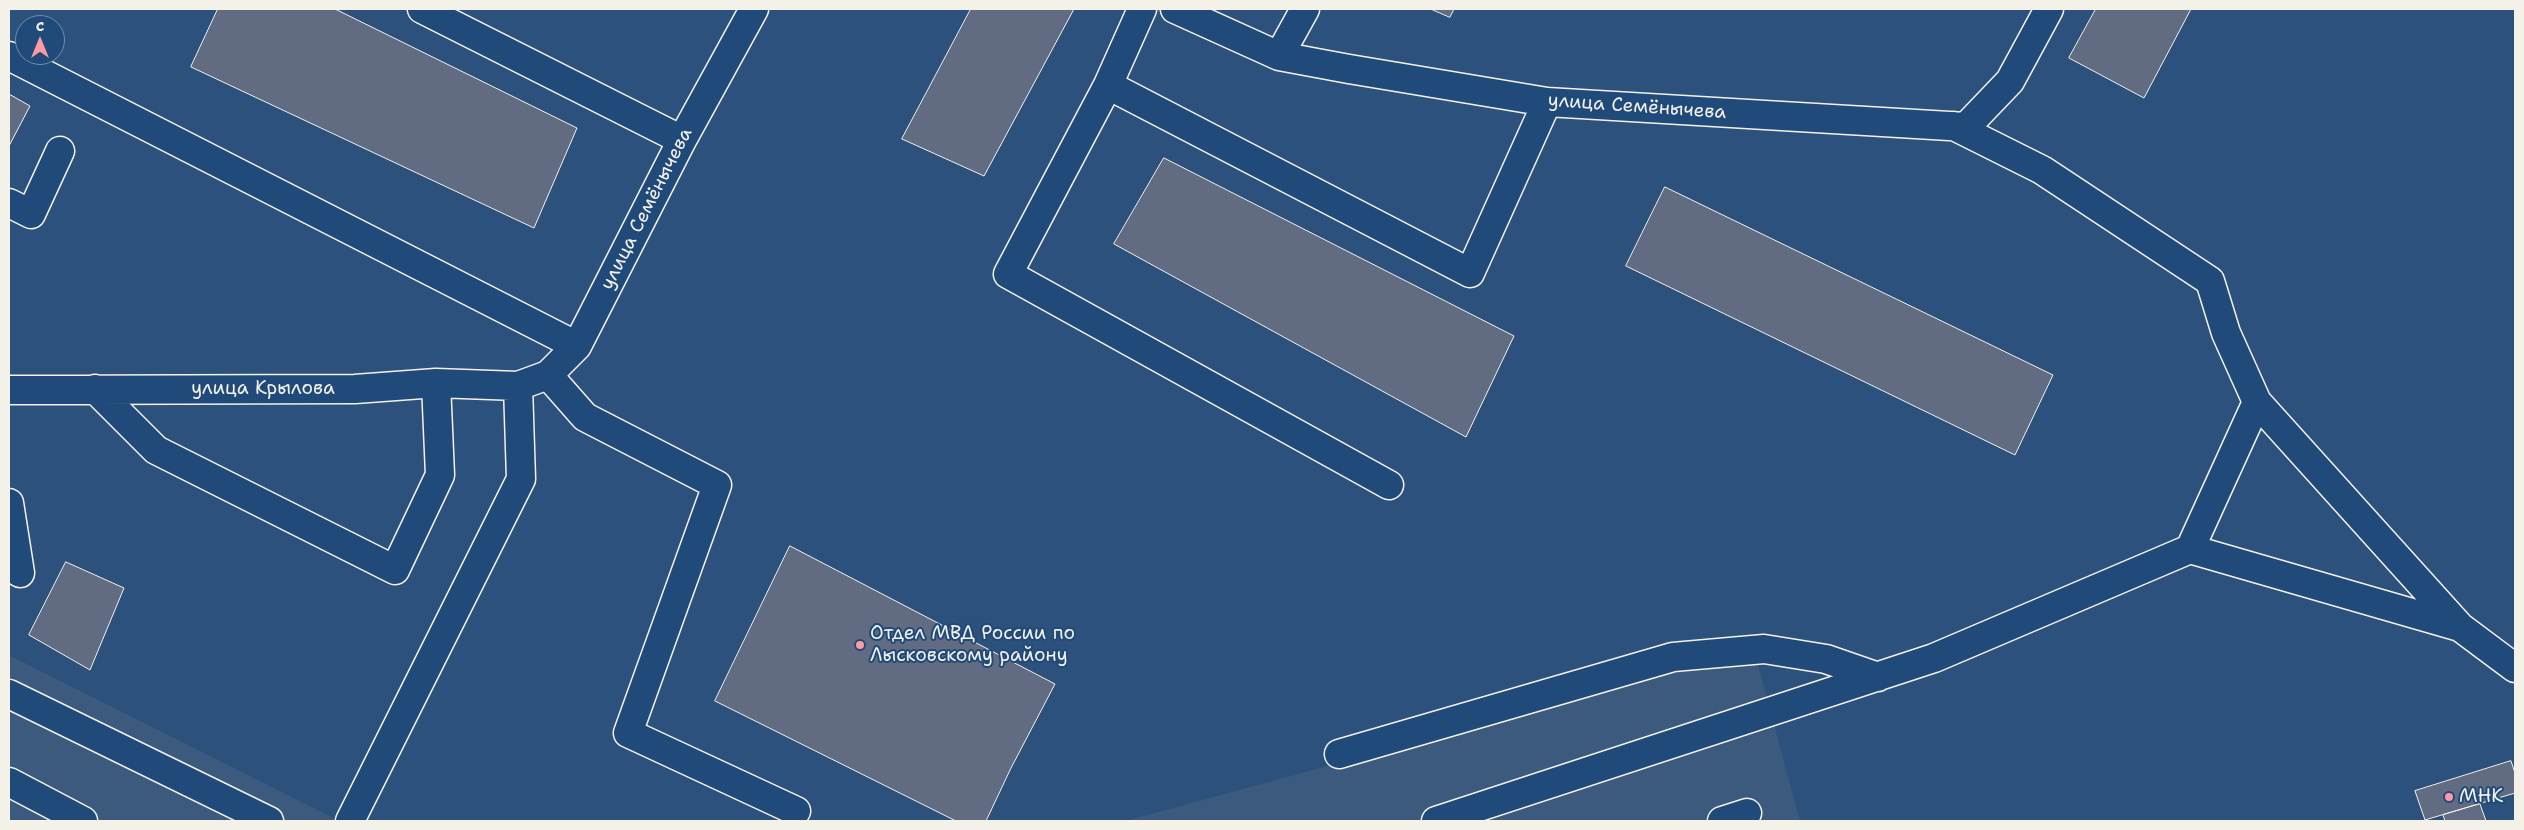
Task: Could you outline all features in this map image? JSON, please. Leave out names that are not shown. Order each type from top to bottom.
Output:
[{"type":"street","points":[[422,9],[682,140]]},
{"type":"street","name":"улица Семёнычева","points":[[518,386],[548,376],[577,346],[682,140],[754,9]]},
{"type":"street","points":[[1142,9],[1108,85],[1008,274],[1390,485]]},
{"type":"street","name":"улица Семёнычева","points":[[1175,9],[1280,56],[1547,102],[1966,127],[2010,80],[2049,9]]},
{"type":"street","points":[[1280,56],[1305,9]]},
{"type":"street","points":[[9,56],[577,346]]},
{"type":"street","points":[[1108,85],[1470,273],[1547,102]]},
{"type":"street","points":[[1954,126],[2042,170],[2210,281],[2226,333],[2258,402],[2460,627],[2515,668]]},
{"type":"street","points":[[9,203],[30,214],[60,151]]},
{"type":"street","points":[[548,376],[585,417],[717,485],[628,733],[796,811]]},
{"type":"street","points":[[95,389],[156,450],[395,570],[440,475],[436,383]]},
{"type":"street","name":"улица Крылова","points":[[9,390],[356,389],[436,383],[518,386]]},
{"type":"street","points":[[350,821],[522,479],[518,386]]},
{"type":"street","points":[[2190,549],[2258,402]]},
{"type":"street","points":[[9,504],[20,572]]},
{"type":"street","points":[[1436,821],[1934,658],[2190,549],[2460,627]]},
{"type":"street","points":[[1339,754],[1673,657],[1764,649],[1826,659],[1878,677]]},
{"type":"street","points":[[9,694],[270,821]]},
{"type":"street","points":[[9,782],[83,821]]},
{"type":"shaded area","points":[[1754,650],[1800,821],[1125,821]]},
{"type":"shaded area","points":[[9,655],[339,821],[9,821]]},
{"type":"building","points":[[218,9],[335,9],[577,128],[534,228],[191,67]]},
{"type":"building","points":[[971,9],[1074,9],[984,176],[902,139]]},
{"type":"building","points":[[1431,9],[1454,9],[1450,17]]},
{"type":"building","points":[[2096,9],[2191,9],[2144,98],[2069,58]]},
{"type":"building","points":[[9,94],[30,106],[9,146]]},
{"type":"building","points":[[1164,158],[1514,336],[1466,437],[1114,244]]},
{"type":"building","points":[[1665,187],[2053,375],[2015,455],[1626,266]]},
{"type":"building","name":"Отдел МВД России по Лысковскому району","points":[[790,546],[1055,684],[1011,768],[986,821],[956,821],[715,701]]},
{"type":"building","points":[[66,562],[124,588],[90,670],[29,635]]},
{"type":"building","points":[[2511,761],[2515,773],[2515,793],[2425,820],[2415,791]]},
{"type":"building","points":[[2480,804],[2486,821],[2445,821],[2443,815]]},
{"type":"place","name":"Отдел МВД России по Лысковскому району","points":[[860,645]]},
{"type":"place","name":"МНК","points":[[2449,797]]}]
